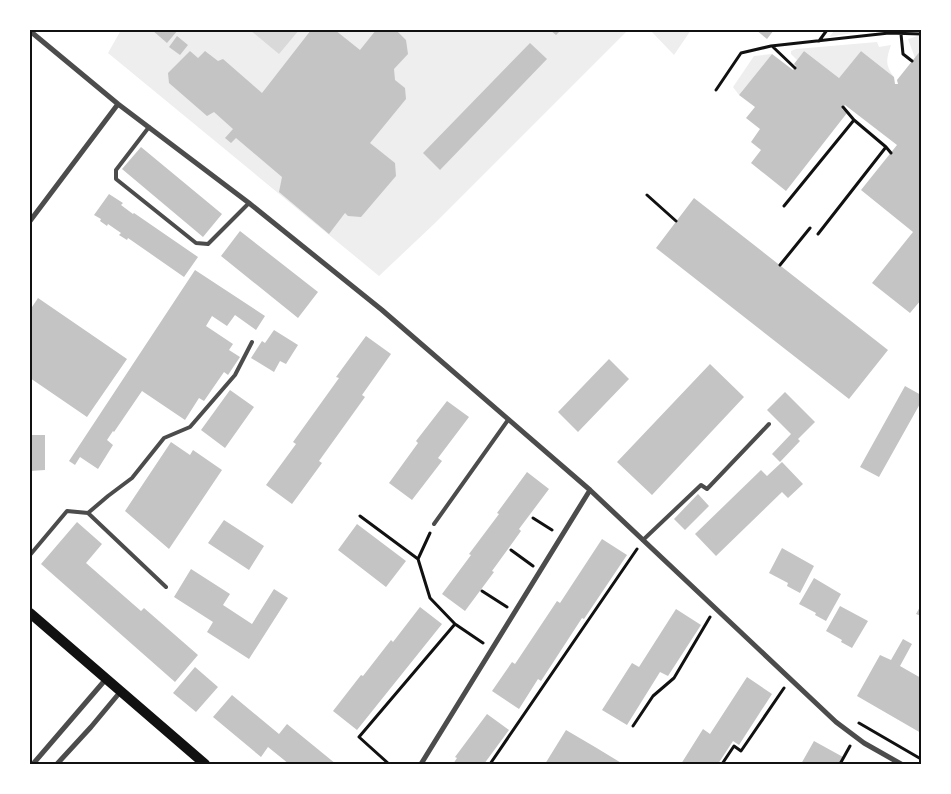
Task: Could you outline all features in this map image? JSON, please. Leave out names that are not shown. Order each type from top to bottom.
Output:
[{"type":"main road","points":[[30,613],[206,764]]},
{"type":"street","points":[[30,31],[118,104],[249,203],[382,310],[590,490],[836,722],[856,737],[901,764]]},
{"type":"street","points":[[30,221],[118,104]]},
{"type":"street","points":[[421,764],[590,490]]},
{"type":"street","points":[[33,764],[106,678]]},
{"type":"street","points":[[57,764],[121,691]]},
{"type":"lane","points":[[149,127],[116,170],[116,179],[196,242],[208,244],[249,203]]},
{"type":"lane","points":[[88,513],[132,478],[164,438],[190,427],[235,375],[252,342]]},
{"type":"lane","points":[[434,524],[508,420]]},
{"type":"lane","points":[[643,540],[701,485],[707,489],[769,424]]},
{"type":"lane","points":[[30,555],[66,510],[88,513],[166,587]]},
{"type":"path","points":[[819,41],[827,30]]},
{"type":"path","points":[[885,30],[889,33]]},
{"type":"path","points":[[716,90],[741,54],[771,46],[889,33],[921,34]]},
{"type":"path","points":[[901,34],[903,54],[912,61]]},
{"type":"path","points":[[771,46],[795,68]]},
{"type":"path","points":[[844,107],[854,120],[886,147],[890,153]]},
{"type":"path","points":[[784,206],[854,120]]},
{"type":"path","points":[[818,234],[886,147]]},
{"type":"path","points":[[647,196],[676,221]]},
{"type":"path","points":[[780,265],[810,228]]},
{"type":"path","points":[[360,516],[418,559],[430,598],[456,624],[492,649]]},
{"type":"path","points":[[533,518],[561,536]]},
{"type":"path","points":[[418,559],[434,524]]},
{"type":"path","points":[[490,764],[643,540]]},
{"type":"path","points":[[511,550],[540,570]]},
{"type":"path","points":[[482,591],[514,612]]},
{"type":"path","points":[[633,726],[653,696],[674,678],[716,608]]},
{"type":"path","points":[[389,764],[359,737],[456,624]]},
{"type":"path","points":[[722,764],[734,746],[741,751],[790,679]]},
{"type":"path","points":[[836,722],[856,722],[921,759]]},
{"type":"path","points":[[840,764],[856,737]]},
{"type":"shaded area","points":[[121,30],[628,30],[434,224],[379,276],[108,53]]},
{"type":"shaded area","points":[[250,30],[299,30],[279,54]]},
{"type":"shaded area","points":[[650,30],[691,30],[674,55]]},
{"type":"shaded area","points":[[835,30],[871,30],[829,37]]},
{"type":"shaded area","points":[[921,35],[921,50],[915,58],[908,39]]},
{"type":"shaded area","points":[[877,42],[879,47],[891,45],[887,62],[894,77],[861,51],[839,78],[804,51],[797,60],[791,54],[791,51],[796,49]]},
{"type":"shaded area","points":[[772,54],[739,95],[733,87],[754,56]]},
{"type":"building","points":[[152,30],[178,30],[167,43]]},
{"type":"building","points":[[311,30],[335,30],[360,50],[376,30],[396,30],[406,40],[408,54],[394,69],[395,80],[405,88],[406,99],[370,143],[395,163],[396,176],[361,217],[348,216],[345,213],[329,234],[279,192],[282,177],[236,138],[231,143],[225,138],[233,129],[214,112],[207,116],[169,83],[168,73],[190,51],[198,58],[205,51],[218,61],[223,59],[262,93]]},
{"type":"building","points":[[550,30],[561,30],[556,35]]},
{"type":"building","points":[[756,30],[774,30],[767,39]]},
{"type":"building","points":[[177,36],[188,45],[180,55],[169,47]]},
{"type":"building","points":[[530,43],[547,59],[440,170],[423,153]]},
{"type":"building","points":[[921,50],[921,300],[910,313],[872,283],[913,232],[861,190],[897,145],[845,105],[842,109],[847,113],[786,191],[751,163],[761,150],[751,142],[760,129],[746,118],[755,107],[739,95],[772,54],[793,70],[796,66],[794,64],[804,51],[839,78],[861,51],[894,77],[895,84],[898,84],[897,80]]},
{"type":"building","points":[[141,147],[222,214],[203,237],[122,169]]},
{"type":"building","points":[[109,194],[123,203],[121,205],[133,214],[198,257],[184,277],[128,238],[127,240],[119,235],[121,233],[108,224],[107,226],[94,215]]},
{"type":"building","points":[[694,198],[888,350],[849,399],[656,248]]},
{"type":"building","points":[[240,231],[318,292],[298,318],[221,256]]},
{"type":"building","points":[[195,270],[265,316],[256,330],[235,315],[227,326],[212,316],[206,326],[233,344],[229,350],[240,357],[228,375],[224,372],[204,401],[199,398],[185,420],[142,391],[107,440],[113,445],[98,469],[80,457],[75,465],[69,461]]},
{"type":"building","points":[[38,298],[127,359],[87,417],[30,378],[30,310]]},
{"type":"building","points":[[274,330],[298,345],[286,364],[280,361],[274,372],[251,358],[262,341],[265,343]]},
{"type":"building","points":[[366,336],[391,354],[362,395],[365,397],[319,461],[322,463],[292,504],[266,485],[296,444],[293,442],[339,378],[336,377]]},
{"type":"building","points":[[609,359],[629,379],[578,432],[558,412]]},
{"type":"building","points":[[710,364],[744,397],[652,495],[617,462]]},
{"type":"building","points":[[905,386],[921,395],[921,402],[879,477],[860,467]]},
{"type":"building","points":[[230,390],[254,407],[225,448],[201,430]]},
{"type":"building","points":[[785,392],[815,422],[798,439],[800,441],[780,462],[772,454],[791,434],[767,410]]},
{"type":"building","points":[[447,401],[469,417],[438,458],[442,461],[412,500],[389,483],[418,443],[416,441]]},
{"type":"building","points":[[30,435],[45,435],[45,470],[30,471]]},
{"type":"building","points":[[171,442],[190,455],[193,450],[222,470],[169,549],[125,511]]},
{"type":"building","points":[[782,462],[803,484],[788,498],[782,492],[716,556],[695,534],[761,470],[767,476]]},
{"type":"building","points":[[527,472],[549,489],[519,529],[521,531],[492,571],[494,572],[465,611],[442,594]]},
{"type":"building","points":[[698,494],[709,506],[685,530],[674,519]]},
{"type":"building","points":[[224,520],[264,546],[249,570],[208,543]]},
{"type":"building","points":[[77,522],[102,544],[86,563],[141,611],[144,608],[198,655],[175,682],[41,564]]},
{"type":"building","points":[[357,524],[406,561],[386,587],[338,550]]},
{"type":"building","points":[[602,539],[627,555],[584,619],[582,618],[541,681],[538,679],[519,709],[492,691],[512,662],[515,664],[557,601],[560,603]]},
{"type":"building","points":[[782,548],[814,566],[800,593],[787,586],[788,583],[769,573]]},
{"type":"building","points":[[191,569],[230,594],[223,605],[252,624],[274,589],[288,598],[249,659],[207,632],[213,622],[174,597]]},
{"type":"building","points":[[814,578],[841,594],[826,621],[799,604]]},
{"type":"building","points":[[921,605],[921,616],[916,614]]},
{"type":"building","points":[[840,606],[868,621],[852,648],[826,631]]},
{"type":"building","points":[[420,607],[442,624],[357,730],[333,711],[391,640],[393,642]]},
{"type":"building","points":[[676,609],[701,625],[668,676],[660,672],[627,725],[602,710],[632,663],[639,667]]},
{"type":"building","points":[[903,639],[912,644],[900,666],[921,678],[921,733],[857,696],[880,655],[891,660]]},
{"type":"building","points":[[195,667],[218,687],[196,712],[173,693]]},
{"type":"building","points":[[747,677],[772,694],[739,745],[733,741],[718,764],[681,764],[703,729],[710,734]]},
{"type":"building","points":[[232,695],[279,734],[287,724],[336,764],[289,764],[268,747],[261,757],[213,717]]},
{"type":"building","points":[[487,714],[509,730],[484,764],[453,764],[457,758],[455,757]]},
{"type":"building","points":[[566,730],[595,747],[623,764],[545,764]]},
{"type":"building","points":[[814,741],[843,757],[839,764],[801,764]]}]
